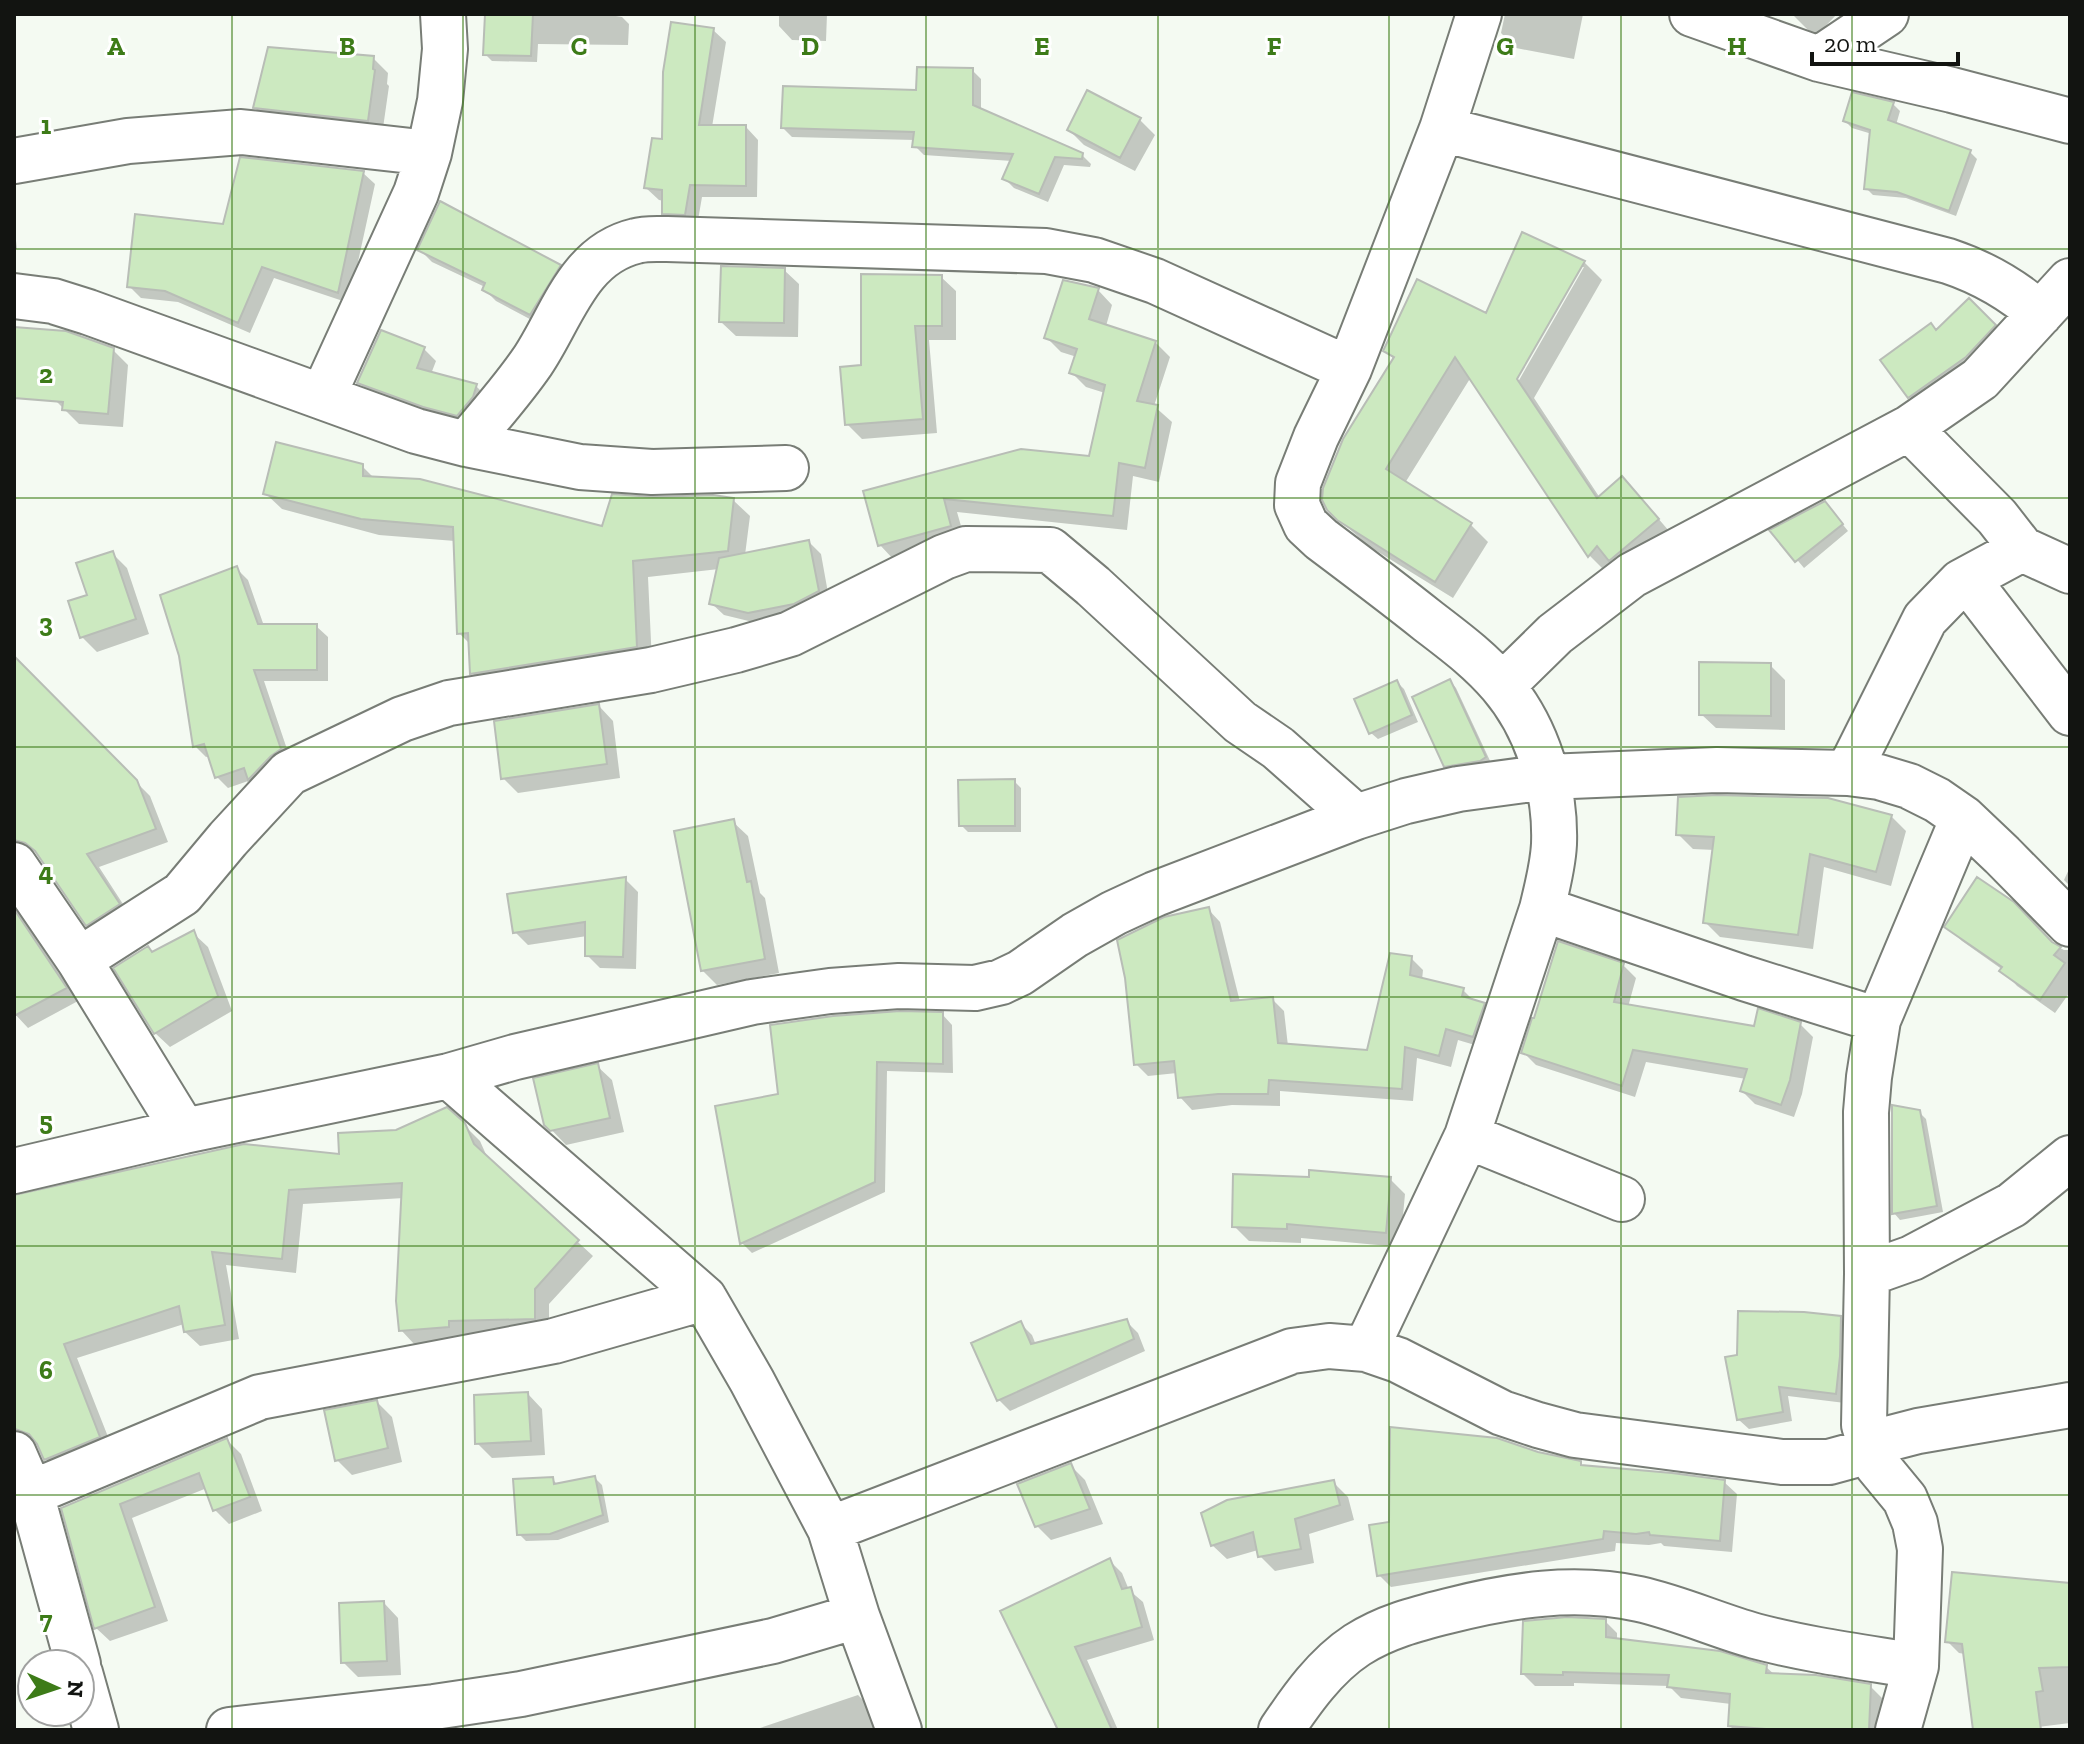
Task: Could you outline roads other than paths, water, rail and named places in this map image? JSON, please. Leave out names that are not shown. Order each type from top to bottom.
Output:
[{"type":"street","points":[[323,396],[416,193],[429,153],[440,101],[445,49],[443,14]]},
{"type":"street","points":[[1366,1349],[1467,1136],[1542,909],[1554,844],[1553,810],[1547,777],[1532,734],[1502,686],[1474,656],[1321,539],[1306,525],[1297,505],[1298,483],[1349,369],[1442,129],[1479,14]]},
{"type":"street","points":[[1692,14],[1819,59],[2070,121]]},
{"type":"street","points":[[1819,59],[1886,14]]},
{"type":"street","points":[[1442,129],[1974,269],[2020,296],[2040,314]]},
{"type":"street","points":[[14,161],[128,141],[241,132],[429,153]]},
{"type":"street","points":[[466,444],[533,360],[586,269],[609,251],[637,240],[1046,251],[1094,260],[1155,281],[1349,369]]},
{"type":"street","points":[[1502,686],[1555,634],[1632,575],[1909,428],[1980,379],[2070,281]]},
{"type":"street","points":[[14,296],[53,301],[88,312],[416,431],[466,444],[580,467],[652,472],[786,468]]},
{"type":"street","points":[[1909,428],[1997,517],[2022,549],[2070,571]]},
{"type":"street","points":[[79,960],[182,894],[289,773],[402,719],[449,703],[651,670],[790,634],[966,549],[1050,550],[1240,722],[1278,748],[1356,817]]},
{"type":"street","points":[[1848,773],[1925,619],[1961,582],[2022,549]]},
{"type":"street","points":[[1967,579],[2070,713]]},
{"type":"street","points":[[14,1171],[184,1131],[449,1076],[515,1057],[752,1002],[830,991],[899,986],[975,988],[1001,982],[1128,906],[1356,817],[1458,789],[1547,777],[1717,770],[1848,773],[1879,777],[1909,786],[1963,818],[2070,924]]},
{"type":"street","points":[[1898,1730],[1916,1666],[1920,1549],[1915,1523],[1905,1499],[1877,1465],[1864,1425],[1866,1112],[1878,1020],[1963,818]]},
{"type":"street","points":[[14,865],[79,960],[184,1131]]},
{"type":"street","points":[[1542,909],[1878,1020]]},
{"type":"street","points":[[449,1076],[704,1298],[830,1529],[857,1616],[899,1730]]},
{"type":"street","points":[[1467,1136],[1622,1199]]},
{"type":"street","points":[[1867,1274],[1912,1258],[2012,1205],[2070,1158]]},
{"type":"street","points":[[31,1493],[260,1397],[554,1341],[704,1298]]},
{"type":"street","points":[[830,1529],[1292,1351],[1329,1346],[1366,1349],[1398,1360],[1502,1413],[1575,1435],[1782,1462],[1829,1462],[1918,1431],[2070,1405]]},
{"type":"street","points":[[14,1454],[31,1493],[74,1648]]},
{"type":"street","points":[[1281,1730],[1322,1674],[1356,1645],[1396,1625],[1486,1601],[1529,1594],[1565,1591],[1637,1599],[1672,1607],[1756,1636],[1916,1666]]},
{"type":"street","points":[[229,1730],[521,1694],[773,1641],[857,1616]]}]
